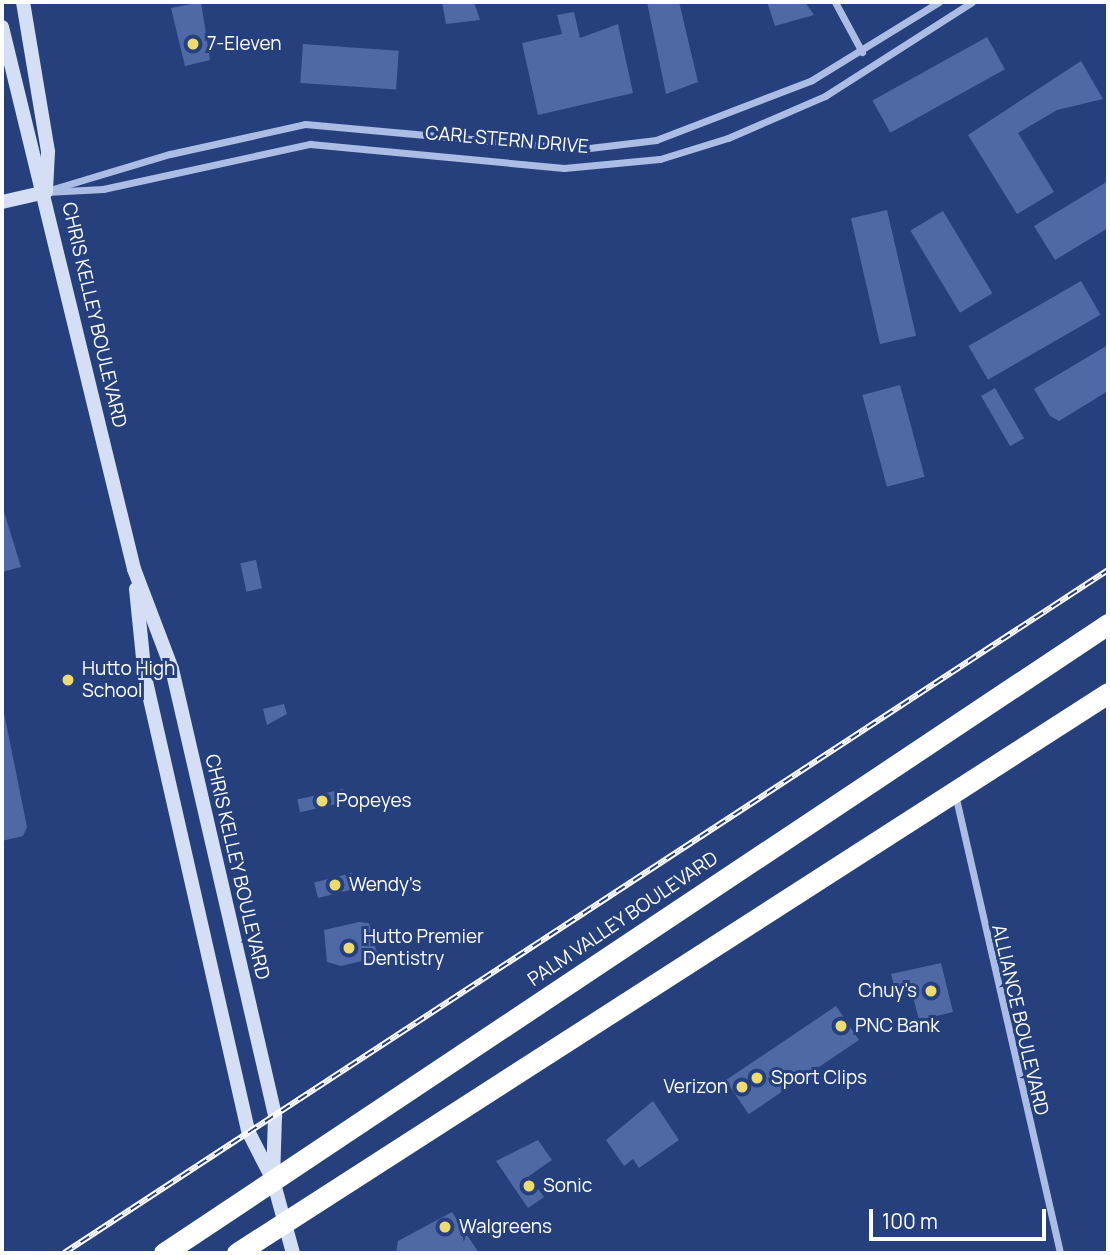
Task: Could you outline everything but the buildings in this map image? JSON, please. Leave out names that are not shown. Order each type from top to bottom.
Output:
[{"type":"highway","name":"PALM VALLEY BOULEVARD","points":[[164,1253],[1108,624]]},
{"type":"highway","points":[[237,1253],[1108,693]]},
{"type":"main road","name":"CHRIS KELLEY BOULEVARD","points":[[23,2],[48,152],[46,192]]},
{"type":"main road","name":"CHRIS KELLEY BOULEVARD","points":[[2,27],[30,159],[46,192],[134,569],[145,677],[249,1133],[273,1180],[293,1253]]},
{"type":"main road","name":"CARL STERN DRIVE","points":[[2,202],[46,192]]},
{"type":"main road","name":"CHRIS KELLEY BOULEVARD","points":[[134,569],[173,669],[275,1116],[273,1180]]},
{"type":"street","points":[[835,2],[862,52]]},
{"type":"street","name":"CARL STERN DRIVE","points":[[46,192],[99,172],[305,124],[553,148],[633,145],[702,127],[862,52],[939,2]]},
{"type":"street","name":"CARL STERN DRIVE","points":[[46,192],[103,189],[310,144],[564,167],[643,163],[711,145],[825,96],[972,2]]},
{"type":"street","name":"ALLIANCE BOULEVARD","points":[[954,793],[1060,1253]]},
{"type":"railway","points":[[64,1253],[1108,570]]},
{"type":"place","name":"7-Eleven","points":[[193,44]]},
{"type":"place","name":"Hutto High School","points":[[68,680]]},
{"type":"place","name":"Popeyes","points":[[322,801]]},
{"type":"place","name":"Wendy's","points":[[335,885]]},
{"type":"place","name":"Hutto Premier Dentistry","points":[[349,948]]},
{"type":"place","name":"Chuy's","points":[[931,991]]},
{"type":"place","name":"PNC Bank","points":[[841,1026]]},
{"type":"place","name":"Sport Clips","points":[[757,1078]]},
{"type":"place","name":"Verizon","points":[[742,1087]]},
{"type":"place","name":"Sonic","points":[[529,1186]]},
{"type":"place","name":"Walgreens","points":[[445,1227]]}]
